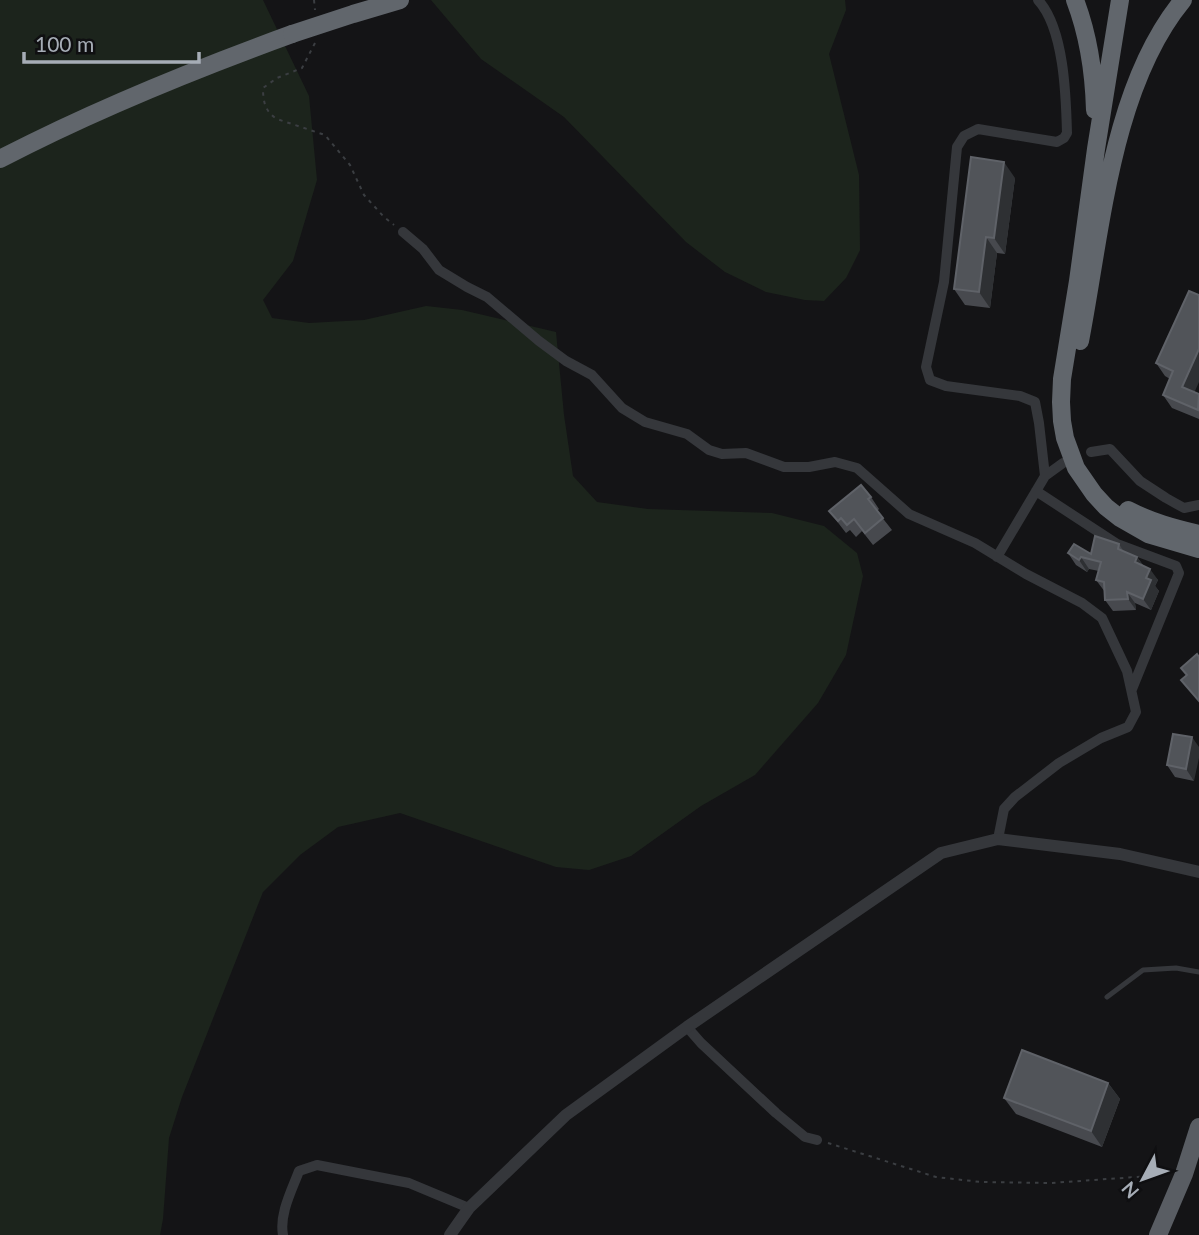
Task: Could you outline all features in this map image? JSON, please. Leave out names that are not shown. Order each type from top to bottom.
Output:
[{"type":"highway","points":[[0,159],[163,84],[291,31],[375,0]]},
{"type":"highway","points":[[0,152],[160,77],[223,52],[401,0]]},
{"type":"highway","points":[[1075,0],[1086,35],[1095,93],[1096,149]]},
{"type":"highway","points":[[1120,0],[1062,379],[1061,402],[1065,438],[1083,481],[1106,507],[1148,534],[1199,549]]},
{"type":"highway","points":[[1106,191],[1109,146],[1132,0]]},
{"type":"highway","points":[[1183,0],[1156,40],[1138,78],[1123,126],[1106,191],[1073,379],[1073,418],[1076,438],[1086,464],[1093,476],[1124,509],[1144,519],[1199,534]]},
{"type":"highway","points":[[1158,1235],[1184,1174],[1199,1127]]},
{"type":"street","points":[[1038,0],[1044,7],[1057,40],[1066,86],[1067,133],[1057,142],[978,129],[964,136],[957,147],[944,282],[926,367],[930,380],[946,386],[1020,396],[1035,402],[1045,476]]},
{"type":"street","points":[[403,232],[423,249],[439,270],[487,297],[548,348],[592,375],[622,408],[645,422],[687,434],[709,450],[722,454],[746,453],[784,467],[809,467],[835,462],[857,468],[909,514],[975,543],[1082,603],[1102,618],[1127,671],[1136,712],[1128,727],[1101,738],[1059,763],[1015,797],[1004,809],[998,839]]},
{"type":"street","points":[[1091,452],[1110,449],[1140,481],[1166,498],[1184,508],[1199,505]]},
{"type":"street","points":[[997,557],[1045,476],[1063,463]]},
{"type":"street","points":[[1036,491],[1117,544],[1176,566],[1179,573],[1132,690]]},
{"type":"street","points":[[450,1235],[469,1208],[566,1115],[687,1027],[941,853],[998,839],[1120,854],[1199,872]]},
{"type":"street","points":[[687,1027],[776,1113],[805,1137],[817,1140]]},
{"type":"street","points":[[283,1235],[286,1209],[299,1171],[317,1165],[409,1183],[469,1208]]},
{"type":"lane","points":[[1107,997],[1143,970],[1176,968],[1199,972]]},
{"type":"path","points":[[314,0],[315,13]]},
{"type":"path","points":[[317,40],[302,68],[277,78],[263,88],[263,102],[270,115],[277,119],[325,135],[350,165],[364,195],[384,217],[403,232]]},
{"type":"path","points":[[817,1140],[936,1177],[981,1182],[1051,1183],[1164,1175]]},
{"type":"shaded area","points":[[0,0],[263,0],[309,96],[317,180],[293,261],[263,300],[272,318],[309,323],[364,320],[426,306],[462,310],[556,332],[573,476],[597,502],[648,509],[772,513],[824,526],[857,553],[863,576],[846,655],[818,703],[755,775],[701,806],[631,856],[589,870],[556,867],[400,813],[338,827],[300,855],[263,892],[182,1097],[169,1138],[160,1235],[0,1235]]},
{"type":"shaded area","points":[[431,0],[845,0],[846,10],[829,54],[859,175],[860,250],[846,278],[824,301],[766,292],[725,272],[686,242],[564,117],[481,59]]},
{"type":"building","points":[[971,157],[1004,162],[994,238],[986,237],[979,292],[954,289]]},
{"type":"building","points":[[1189,291],[1199,295],[1199,349],[1182,387],[1199,394],[1198,410],[1163,395],[1173,371],[1156,363]]},
{"type":"building","points":[[861,485],[883,518],[865,533],[854,519],[847,525],[841,518],[838,521],[829,511]]},
{"type":"building","points":[[1095,536],[1119,544],[1118,549],[1137,557],[1135,562],[1150,569],[1146,578],[1151,580],[1143,599],[1127,592],[1128,599],[1105,600],[1104,582],[1096,580],[1101,562],[1081,557],[1079,560],[1068,553],[1074,544],[1091,554]]},
{"type":"building","points":[[1197,654],[1199,701],[1181,680],[1187,675],[1181,668]]},
{"type":"building","points":[[1173,734],[1192,737],[1186,769],[1167,765]]},
{"type":"building","points":[[1022,1050],[1108,1083],[1091,1131],[1004,1098]]}]
